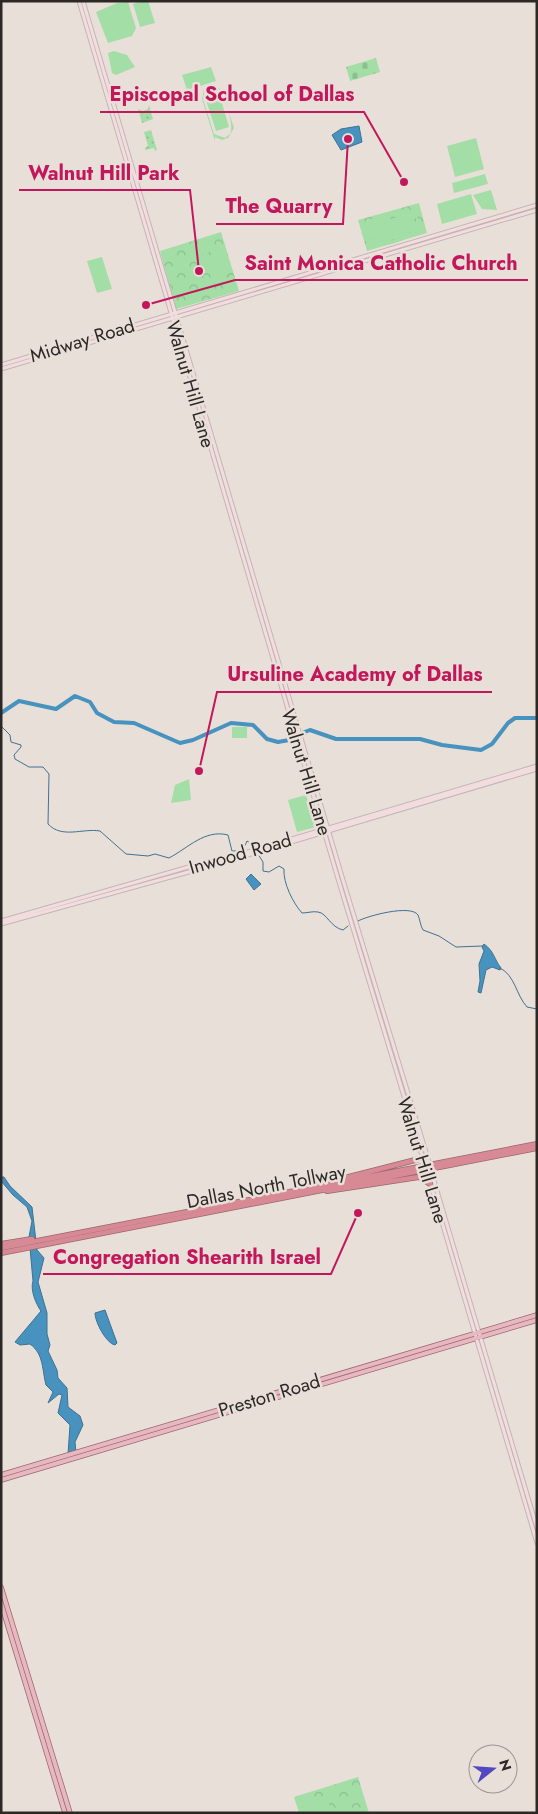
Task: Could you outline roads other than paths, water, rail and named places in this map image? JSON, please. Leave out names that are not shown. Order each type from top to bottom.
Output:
[{"type":"highway","name":"Dallas North Tollway","points":[[1,1248],[537,1144]]},
{"type":"highway","name":"Dallas North Tollway","points":[[1,1253],[537,1148]]},
{"type":"highway","points":[[415,1160],[419,1158],[421,1151]]},
{"type":"highway","points":[[318,1186],[365,1171],[415,1160],[426,1160]]},
{"type":"highway","points":[[313,1192],[342,1190],[420,1178],[430,1174]]},
{"type":"highway","points":[[420,1178],[430,1184]]},
{"type":"highway","points":[[1,1244],[59,1237]]},
{"type":"main road","name":"Walnut Hill Lane","points":[[78,1],[111,102]]},
{"type":"main road","name":"Walnut Hill Lane","points":[[83,1],[242,549],[477,1336],[505,1420],[535,1528],[537,1543]]},
{"type":"main road","name":"Midway Road","points":[[377,255],[537,205]]},
{"type":"main road","name":"Midway Road","points":[[1,369],[260,288],[537,210]]},
{"type":"main road","name":"Midway Road","points":[[1,365],[124,330]]},
{"type":"main road","name":"Walnut Hill Lane","points":[[258,602],[263,612],[315,790]]},
{"type":"main road","name":"Inwood Road","points":[[1,923],[172,873],[242,855],[537,768]]},
{"type":"main road","name":"Walnut Hill Lane","points":[[327,830],[421,1151],[426,1160]]},
{"type":"main road","name":"Walnut Hill Lane","points":[[430,1174],[430,1184],[438,1205]]},
{"type":"main road","name":"Preston Road","points":[[1,1480],[536,1318]]},
{"type":"main road","name":"Preston Road","points":[[1,1475],[477,1336]]},
{"type":"main road","name":"Walnut Hill Lane","points":[[492,1385],[500,1421],[535,1528]]},
{"type":"main road","points":[[500,1421],[505,1420]]},
{"type":"main road","points":[[1,1587],[70,1813]]},
{"type":"main road","points":[[1,1603],[65,1813]]},
{"type":"main road","points":[[7,1622],[10,1623],[19,1647]]},
{"type":"water","points":[[359,126],[362,142],[341,150],[332,135],[341,129]]},
{"type":"water","points":[[251,874],[261,884],[254,890],[246,879]]},
{"type":"water","points":[[484,944],[492,952],[501,968],[500,970],[492,967],[486,970],[481,993],[478,992],[480,981],[479,964],[484,951],[482,947]]},
{"type":"water","points":[[1,1177],[4,1177],[10,1186],[32,1207],[37,1250],[44,1258],[38,1282],[47,1313],[47,1334],[50,1345],[48,1351],[57,1370],[58,1378],[67,1388],[68,1407],[80,1416],[83,1425],[75,1442],[76,1452],[68,1454],[70,1425],[58,1413],[62,1395],[59,1394],[48,1403],[53,1392],[46,1385],[38,1353],[30,1344],[20,1345],[15,1342],[41,1311],[35,1301],[32,1288],[29,1237],[32,1221],[27,1207],[13,1195],[1,1181]]},
{"type":"water","points":[[105,1310],[117,1343],[115,1345],[105,1336],[95,1317],[95,1313]]},
{"type":"waterway","points":[[1,713],[19,701],[56,709],[75,696],[90,702],[97,713],[114,722],[134,723],[180,743],[193,740],[231,723],[253,725],[267,739],[278,742],[295,739]]},
{"type":"waterway","points":[[302,733],[310,730],[336,739],[420,739],[442,745],[481,750],[492,744],[508,723],[515,718],[537,718]]},
{"type":"waterway","points":[[1,726],[10,735],[11,742],[21,745],[14,755],[15,759],[29,767],[43,767],[49,774],[48,824],[60,831],[100,831],[126,854],[148,856],[155,854],[169,858],[197,840],[212,835],[228,835],[232,851],[241,849],[247,841],[256,847]]},
{"type":"waterway","points":[[258,854],[263,862],[263,871],[269,872],[279,866],[284,869],[289,892],[302,913],[318,912],[343,930],[348,926]]},
{"type":"waterway","points":[[358,921],[389,912],[414,912],[418,915],[423,930],[439,936],[456,947],[483,946]]},
{"type":"waterway","points":[[500,968],[509,975],[527,1007],[537,1009]]},
{"type":"place","name":"The Quarry","points":[[348,139]]},
{"type":"place","name":"Episcopal School of Dallas","points":[[404,182]]},
{"type":"place","name":"Walnut Hill Park","points":[[199,271]]},
{"type":"place","name":"Saint Monica Catholic Church","points":[[146,305]]},
{"type":"place","name":"Ursuline Academy of Dallas","points":[[199,771]]},
{"type":"place","name":"Congregation Shearith Israel","points":[[358,1213]]}]
